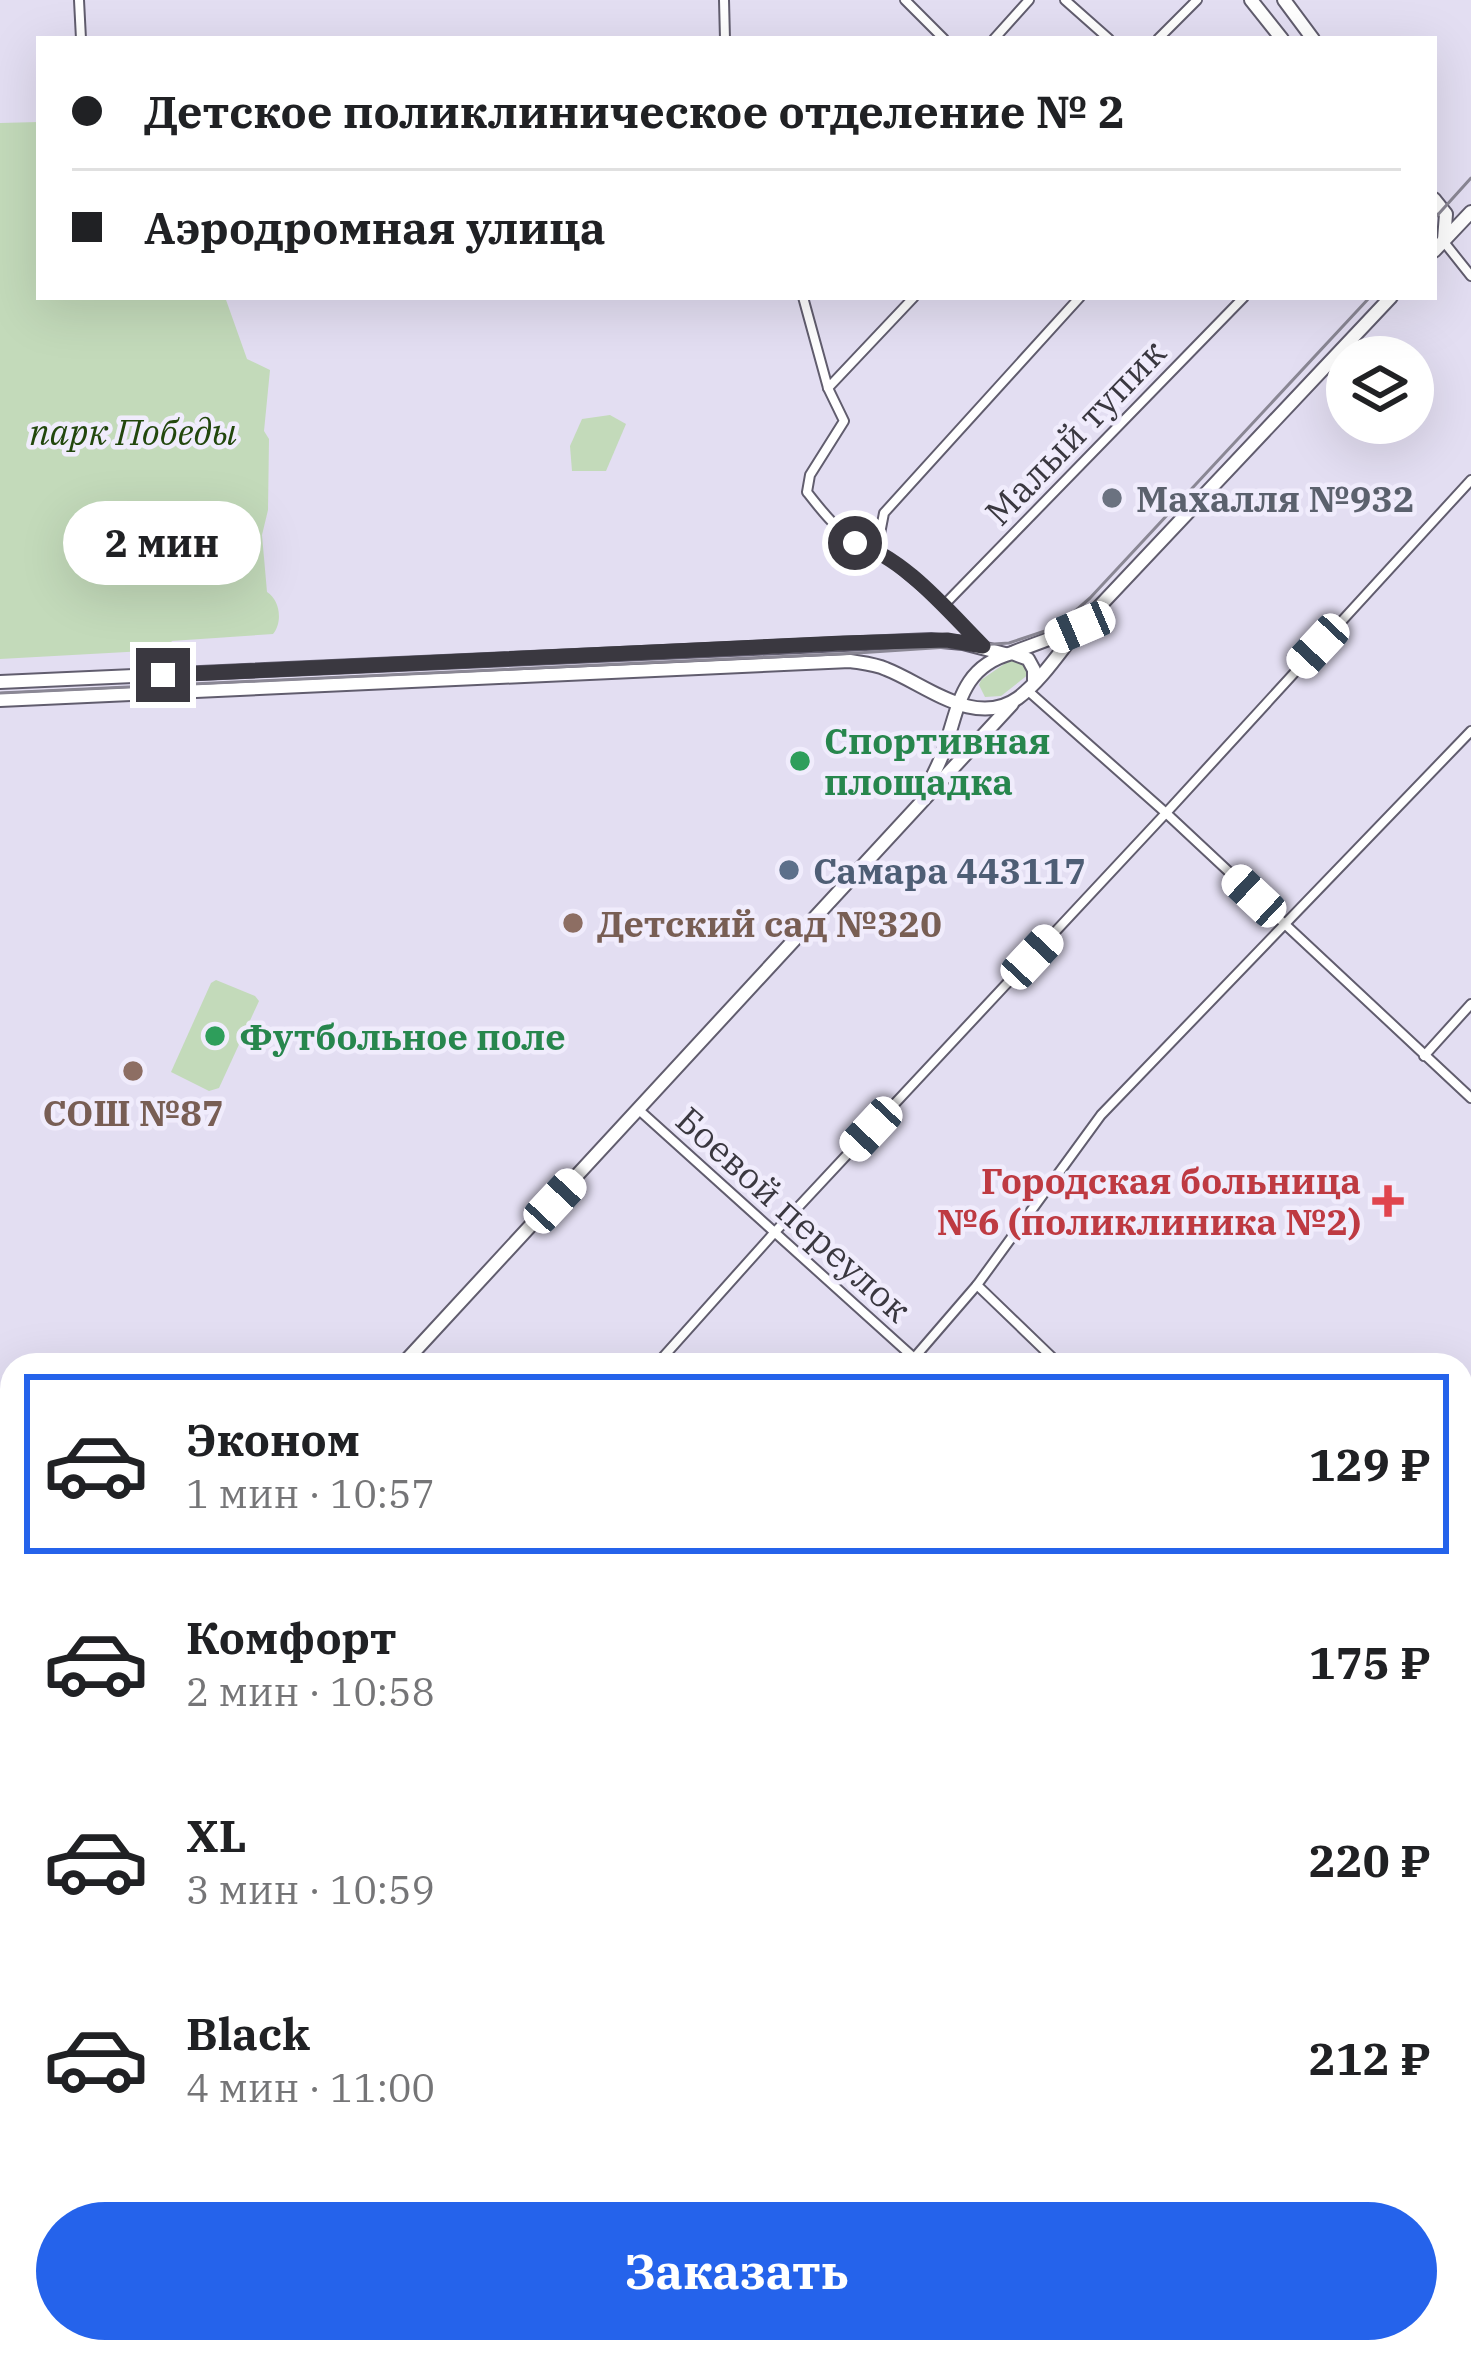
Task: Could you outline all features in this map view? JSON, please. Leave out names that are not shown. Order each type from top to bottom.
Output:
[{"type":"main road","points":[[1251,0],[1281,36]]},
{"type":"main road","points":[[1284,0],[1311,36]]},
{"type":"main road","points":[[1287,36],[1303,25]]},
{"type":"main road","points":[[1437,202],[1471,209]]},
{"type":"main road","points":[[1437,203],[1446,214],[1437,241]]},
{"type":"main road","points":[[1437,241],[1471,209]]},
{"type":"main road","points":[[413,1353],[1080,627],[1388,300]]},
{"type":"main road","points":[[917,807],[944,750],[958,703],[976,674],[1008,654],[1080,627]]},
{"type":"main road","points":[[0,682],[947,640],[1028,659],[1034,670],[1026,690],[1003,705],[980,707],[931,692],[887,669],[850,661],[0,700]]},
{"type":"main road","points":[[976,674],[973,690],[978,700],[984,705],[1003,705]]},
{"type":"street","points":[[79,0],[81,36]]},
{"type":"street","points":[[724,0],[725,36]]},
{"type":"street","points":[[905,0],[941,36]]},
{"type":"street","points":[[997,36],[1029,0]]},
{"type":"street","points":[[1065,0],[1106,36]]},
{"type":"street","points":[[1161,36],[1197,0]]},
{"type":"street","points":[[1437,241],[1471,276]]},
{"type":"street","points":[[804,300],[828,388],[844,421],[810,475],[806,492],[855,543],[877,549],[944,605],[983,646]]},
{"type":"street","points":[[828,388],[911,300]]},
{"type":"street","points":[[877,549],[884,513],[1077,300]]},
{"type":"street","name":"Малый тупик","points":[[944,605],[1241,300]]},
{"type":"street","points":[[667,1353],[1471,480]]},
{"type":"street","points":[[1026,690],[1166,813],[1471,1098]]},
{"type":"street","points":[[917,1353],[976,1285],[1101,1115],[1471,730]]},
{"type":"street","points":[[1424,1055],[1471,1004]]},
{"type":"street","name":"Боевой переулок","points":[[639,1110],[902,1353]]},
{"type":"street","points":[[976,1285],[1047,1353]]},
{"type":"green space","name":"парк Победы","points":[[36,122],[36,300],[226,300],[247,359],[270,370],[264,431],[269,439],[268,510],[262,535],[267,592],[279,612],[273,634],[171,641],[181,649],[0,659],[0,123]]},
{"type":"green space","points":[[610,415],[626,424],[606,471],[572,471],[570,446],[582,419]]},
{"type":"green space","points":[[1020,659],[1029,674],[1001,696],[985,697],[981,680],[1010,660]]},
{"type":"green space","name":"Футбольное поле","points":[[216,980],[259,1001],[219,1088],[209,1091],[171,1072]]},
{"type":"tram line","points":[[1437,216],[1471,178]]},
{"type":"tram line","points":[[0,693],[1009,643],[1057,627],[1090,598],[1367,300]]},
{"type":"place","name":"Махалля №932","points":[[1112,498]]},
{"type":"place","name":"Спортивная площадка","points":[[800,761]]},
{"type":"place","name":"Самара 443117","points":[[789,870]]},
{"type":"place","name":"Детский сад №320","points":[[573,923]]},
{"type":"place","name":"Футбольное поле","points":[[215,1036]]},
{"type":"place","name":"СОШ №87","points":[[133,1071]]},
{"type":"place","name":"Городская больница №6 (поликлиника №2)","points":[[1388,1201]]},
{"type":"route","points":[[163,675],[843,643],[947,640],[983,646],[944,605],[877,549],[855,543]]}]
